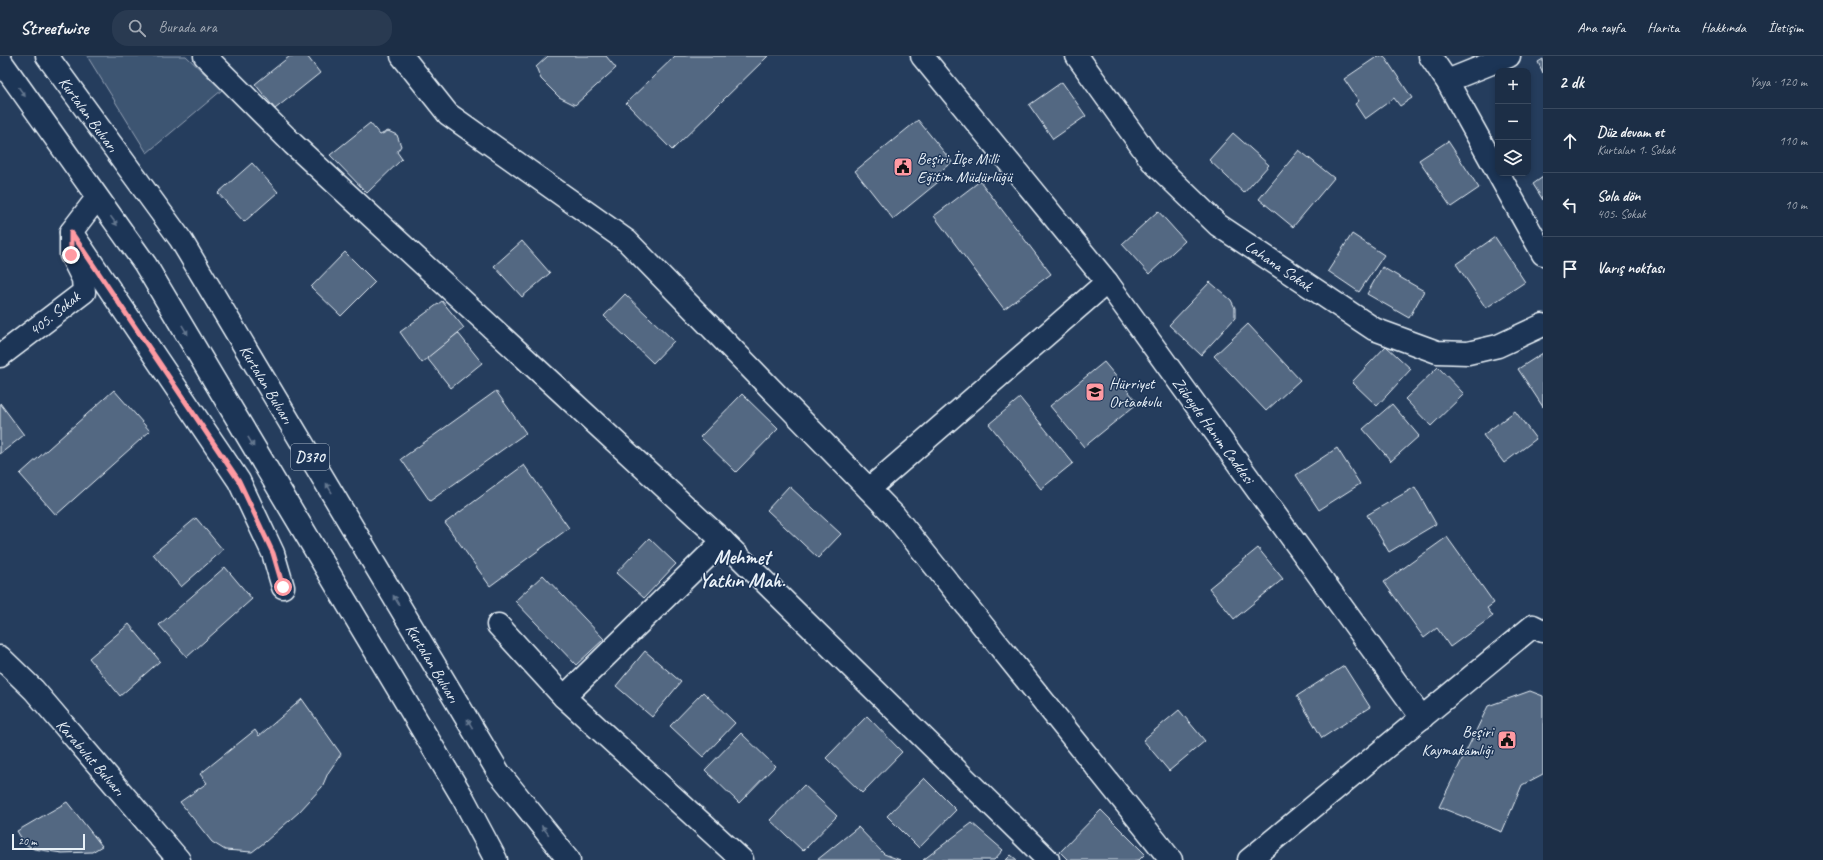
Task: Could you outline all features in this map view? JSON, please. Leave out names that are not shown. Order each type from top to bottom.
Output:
[{"type":"main road","name":"Kurtalan Bulvarı","points":[[47,56],[181,240],[499,773],[569,860]]},
{"type":"main road","points":[[205,56],[294,144],[723,541],[1048,860]]},
{"type":"main road","points":[[402,56],[448,114],[627,241],[894,515],[1171,860]]},
{"type":"main road","name":"Zübeyde Hanım Caddesi","points":[[922,56],[1107,282],[1422,718]]},
{"type":"main road","name":"Lahana Sokak","points":[[1077,56],[1152,160],[1218,225],[1374,328],[1437,352],[1468,353],[1498,346],[1543,325]]},
{"type":"main road","points":[[1430,56],[1447,81],[1543,254]]},
{"type":"main road","points":[[1447,81],[1509,56]]},
{"type":"main road","name":"D370","points":[[0,60],[145,264],[463,798],[496,860]]},
{"type":"main road","points":[[97,198],[71,232],[239,481],[273,553],[283,587]]},
{"type":"main road","name":"405. Sokak","points":[[0,356],[84,292],[84,279],[71,255],[71,232]]},
{"type":"main road","points":[[869,489],[1107,282]]},
{"type":"main road","points":[[564,696],[723,541]]},
{"type":"main road","points":[[498,625],[564,696],[742,860]]},
{"type":"main road","points":[[1249,860],[1533,626],[1543,631]]},
{"type":"main road","name":"Karabulut Bulvarı","points":[[0,657],[34,690],[179,860]]},
{"type":"shaded area","points":[[87,56],[186,56],[222,90],[147,153]]},
{"type":"building","points":[[290,56],[307,56],[320,73],[275,109],[255,84]]},
{"type":"building","points":[[548,56],[606,56],[616,68],[575,105],[559,97],[541,79],[536,67]]},
{"type":"building","points":[[675,56],[768,56],[672,150],[626,103]]},
{"type":"building","points":[[1378,56],[1384,56],[1412,98],[1400,106],[1394,98],[1365,119],[1355,104],[1359,101],[1344,79]]},
{"type":"building","points":[[1543,59],[1543,73],[1538,62]]},
{"type":"building","points":[[1062,82],[1086,116],[1053,139],[1029,105]]},
{"type":"building","name":"Beşiri İlçe Milli Eğitim Müdürlüğü","points":[[918,120],[952,162],[933,177],[937,183],[893,219],[855,171]]},
{"type":"building","points":[[370,123],[380,135],[388,131],[397,135],[401,146],[397,152],[402,159],[367,193],[330,155]]},
{"type":"building","points":[[1233,133],[1269,165],[1244,193],[1209,160]]},
{"type":"building","points":[[1448,141],[1479,188],[1451,207],[1419,160]]},
{"type":"building","points":[[1299,150],[1334,178],[1293,227],[1259,199]]},
{"type":"building","points":[[252,163],[278,192],[244,222],[218,193]]},
{"type":"building","points":[[1543,177],[1543,200],[1533,184]]},
{"type":"building","points":[[980,181],[1051,274],[1004,309],[934,216]]},
{"type":"building","points":[[1158,211],[1185,241],[1149,274],[1122,244]]},
{"type":"building","points":[[1352,234],[1384,255],[1359,292],[1328,271]]},
{"type":"building","points":[[1495,237],[1525,282],[1486,308],[1456,264]]},
{"type":"building","points":[[522,241],[550,273],[522,297],[494,266]]},
{"type":"building","points":[[345,252],[375,282],[341,316],[311,287]]},
{"type":"building","points":[[1382,267],[1424,291],[1409,318],[1367,294]]},
{"type":"building","points":[[1210,282],[1231,300],[1235,308],[1235,318],[1201,355],[1169,325]]},
{"type":"building","points":[[625,294],[674,341],[653,363],[604,316]]},
{"type":"building","points":[[442,301],[464,328],[422,363],[400,332]]},
{"type":"building","points":[[1248,324],[1300,380],[1266,411],[1214,356]]},
{"type":"building","points":[[458,333],[482,363],[451,388],[427,358]]},
{"type":"building","points":[[1386,346],[1411,369],[1377,406],[1352,382]]},
{"type":"building","points":[[1543,353],[1543,407],[1518,369]]},
{"type":"building","points":[[1104,362],[1138,403],[1084,447],[1050,406]]},
{"type":"building","points":[[1438,367],[1464,394],[1431,426],[1405,399]]},
{"type":"building","points":[[114,390],[150,431],[56,515],[20,474]]},
{"type":"building","points":[[496,391],[526,433],[430,501],[401,459]]},
{"type":"building","points":[[742,394],[778,429],[736,472],[700,437]]},
{"type":"building","points":[[1020,398],[1073,463],[1041,489],[989,424]]},
{"type":"building","points":[[0,403],[24,435],[0,454]]},
{"type":"building","points":[[1392,404],[1419,436],[1391,461],[1363,429]]},
{"type":"building","points":[[1515,411],[1536,439],[1504,463],[1483,435]]},
{"type":"building","points":[[1337,448],[1360,484],[1319,510],[1296,475]]},
{"type":"building","points":[[524,465],[569,528],[490,586],[445,523]]},
{"type":"building","points":[[789,486],[841,534],[818,558],[767,510]]},
{"type":"building","points":[[1415,487],[1436,524],[1389,552],[1367,515]]},
{"type":"building","points":[[196,518],[223,550],[181,587],[153,554]]},
{"type":"building","points":[[1447,537],[1494,603],[1487,608],[1493,616],[1450,647],[1437,628],[1424,638],[1384,582]]},
{"type":"building","points":[[649,538],[676,564],[644,598],[616,573]]},
{"type":"building","points":[[1258,548],[1283,579],[1234,619],[1209,588]]},
{"type":"building","points":[[225,567],[252,599],[187,657],[159,625]]},
{"type":"building","points":[[543,575],[604,639],[576,665],[515,601]]},
{"type":"building","points":[[129,624],[160,661],[120,696],[89,658]]},
{"type":"building","points":[[645,651],[681,682],[652,717],[616,686]]},
{"type":"building","points":[[1344,666],[1370,707],[1322,738],[1297,696]]},
{"type":"building","name":"Beşiri Kaymakamlığı","points":[[1530,691],[1543,696],[1543,774],[1522,785],[1502,832],[1439,807],[1488,706]]},
{"type":"building","points":[[703,692],[735,723],[703,757],[670,726]]},
{"type":"building","points":[[302,699],[341,754],[328,773],[322,787],[299,812],[265,842],[252,852],[225,850],[212,842],[180,802],[207,783],[200,774],[255,730],[259,736]]},
{"type":"building","points":[[1179,710],[1205,741],[1169,771],[1143,740]]},
{"type":"building","points":[[867,716],[902,752],[862,793],[826,758]]},
{"type":"building","points":[[741,733],[775,766],[739,803],[705,770]]},
{"type":"building","points":[[924,778],[956,810],[919,848],[887,816]]},
{"type":"building","points":[[804,785],[837,816],[803,851],[770,820]]},
{"type":"building","points":[[67,802],[102,846],[92,852],[62,853],[34,849],[25,844],[17,831]]},
{"type":"building","points":[[1101,810],[1145,854],[1139,860],[1068,860],[1060,852]]},
{"type":"building","points":[[972,823],[1003,850],[994,860],[923,860]]},
{"type":"building","points":[[858,827],[884,854],[900,860],[817,860]]},
{"type":"building","points":[[1011,855],[1017,860],[1006,860]]},
{"type":"place","name":"Beşiri İlçe Milli Eğitim Müdürlüğü","points":[[903,167]]},
{"type":"place","name":"Hürriyet Ortaokulu","points":[[1095,392]]},
{"type":"place","name":"Beşiri Kaymakamlığı","points":[[1507,740]]},
{"type":"district","name":"Mehmet Yatkın Mah.","points":[[742,568]]},
{"type":"route","points":[[71,255],[71,232],[239,481],[273,553],[283,587]]}]
